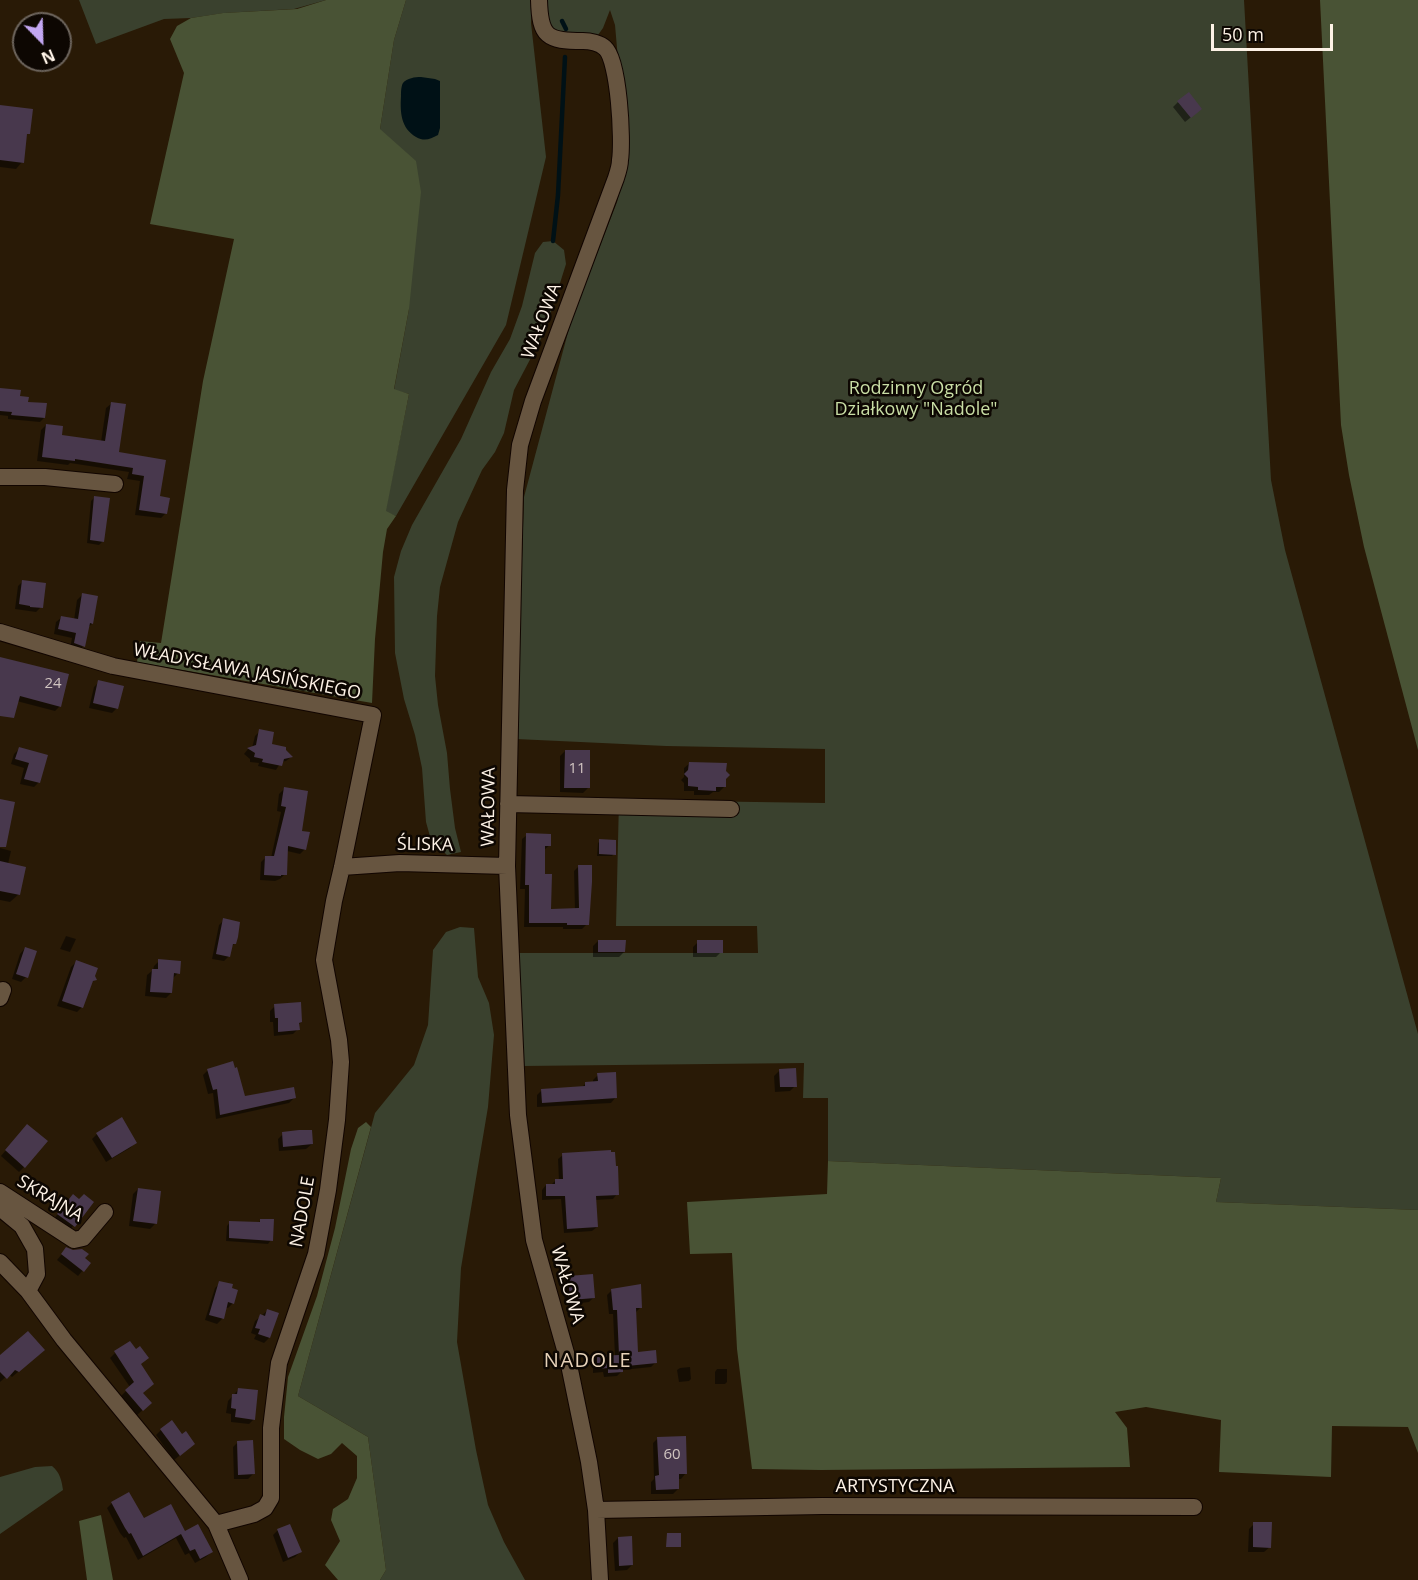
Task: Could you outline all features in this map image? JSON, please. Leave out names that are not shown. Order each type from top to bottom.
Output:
[{"type":"street","name":"WAŁOWA","points":[[539,0],[539,14],[543,29],[552,38],[589,41],[604,46],[610,54],[614,65],[621,131],[621,159],[616,178],[533,401],[520,445],[515,490],[507,866],[518,1115],[528,1201],[534,1240],[568,1360],[579,1410],[596,1510],[600,1580]]},
{"type":"street","points":[[0,477],[45,477],[115,484]]},
{"type":"street","name":"WŁADYSŁAWA JASIŃSKIEGO","points":[[0,632],[113,666],[373,716],[342,867]]},
{"type":"street","points":[[508,804],[731,809]]},
{"type":"street","name":"ŚLISKA","points":[[342,867],[400,863],[507,866]]},
{"type":"street","name":"NADOLE","points":[[216,1524],[254,1514],[265,1508],[271,1498],[271,1428],[279,1363],[316,1254],[328,1190],[337,1120],[341,1062],[324,960],[342,867]]},
{"type":"street","name":"SKRAJNA","points":[[0,1192],[74,1240],[83,1238],[105,1212]]},
{"type":"street","name":"SKRAJNA","points":[[0,1208],[22,1226],[35,1249],[37,1274],[28,1291]]},
{"type":"street","points":[[0,1262],[28,1291],[64,1340],[216,1524],[240,1580]]},
{"type":"street","name":"ARTYSTYCZNA","points":[[596,1510],[822,1506],[1194,1507]]},
{"type":"green space","points":[[79,0],[326,0],[294,9],[164,19],[96,44]]},
{"type":"green space","points":[[326,0],[406,0],[394,40],[380,129],[416,161],[421,192],[409,309],[394,389],[409,394],[386,511],[396,516],[387,529],[383,552],[372,703],[137,662],[140,641],[161,643],[203,381],[234,239],[150,224],[184,73],[170,39],[177,26],[191,18],[223,13],[297,9]]},
{"type":"green space","points":[[406,0],[532,0],[531,23],[546,157],[506,325],[396,516],[385,512],[409,394],[394,390],[409,309],[380,129],[394,40]]},
{"type":"green space","name":"Rodzinny Ogród Działkowy \"Nadole\"","points":[[544,0],[1244,0],[1271,480],[1285,550],[1418,1034],[1418,1210],[1216,1202],[1221,1178],[828,1161],[828,1098],[803,1098],[804,1063],[523,1066],[518,953],[758,953],[757,926],[616,926],[619,800],[825,803],[825,749],[666,746],[516,739],[524,497],[571,321],[617,202],[627,162],[615,25],[610,10],[598,35],[569,37],[550,28]]},
{"type":"green space","points":[[1320,0],[1418,0],[1418,750],[1364,547],[1341,425]]},
{"type":"green space","points":[[553,241],[564,250],[566,264],[545,331],[514,390],[504,433],[495,452],[482,470],[458,522],[440,587],[435,676],[447,753],[455,828],[461,852],[447,855],[431,840],[426,822],[422,768],[395,653],[394,577],[401,551],[412,525],[461,439],[491,372],[510,339],[522,306],[535,253],[543,242]]},
{"type":"green space","points":[[460,927],[474,928],[478,977],[489,1003],[494,1035],[488,1107],[461,1268],[457,1342],[488,1505],[504,1542],[525,1580],[380,1580],[386,1570],[368,1437],[298,1396],[375,1113],[414,1065],[428,1025],[433,950],[446,932]]},
{"type":"green space","points":[[366,1122],[371,1127],[298,1396],[368,1437],[386,1570],[380,1580],[338,1580],[325,1565],[340,1541],[331,1520],[333,1509],[348,1499],[357,1478],[357,1456],[342,1443],[331,1454],[318,1459],[300,1450],[284,1439],[284,1417],[288,1377],[317,1296],[335,1228],[351,1149],[358,1128]]},
{"type":"green space","points":[[828,1161],[1221,1178],[1216,1202],[1418,1210],[1418,1453],[1408,1427],[1332,1426],[1331,1477],[1219,1472],[1221,1420],[1146,1407],[1115,1412],[1127,1428],[1130,1467],[752,1469],[737,1349],[732,1253],[690,1254],[687,1202],[827,1194]]},
{"type":"green space","points":[[52,1466],[59,1474],[63,1490],[0,1534],[0,1477],[35,1467]]},
{"type":"green space","points":[[101,1515],[113,1580],[87,1580],[79,1521]]},
{"type":"shaded area","points":[[421,77],[440,81],[440,128],[438,135],[425,140],[416,137],[404,125],[401,108],[403,83],[409,79]]},
{"type":"building","points":[[1189,92],[1202,109],[1191,118],[1177,101]]},
{"type":"building","points":[[0,105],[33,109],[30,134],[27,134],[24,163],[0,160]]},
{"type":"building","points":[[0,388],[21,390],[20,396],[29,397],[28,402],[47,403],[45,418],[11,415],[12,412],[0,411]]},
{"type":"building","points":[[111,402],[126,404],[119,452],[166,460],[160,496],[170,498],[167,514],[139,510],[144,476],[132,474],[133,468],[75,459],[75,461],[42,457],[46,424],[63,426],[62,435],[105,441]]},
{"type":"building","points":[[94,496],[110,498],[104,542],[90,540]]},
{"type":"building","points":[[22,580],[46,583],[43,608],[19,604]]},
{"type":"building","points":[[82,593],[98,596],[93,624],[90,623],[85,647],[74,643],[76,633],[58,629],[61,616],[78,619]]},
{"type":"building","points":[[0,657],[69,674],[61,707],[20,696],[14,718],[0,716]]},
{"type":"building","points":[[98,680],[124,686],[118,709],[93,703]]},
{"type":"building","points":[[259,729],[274,732],[272,744],[286,747],[293,757],[284,759],[282,766],[262,762],[263,759],[254,757],[255,753],[247,748],[256,745]]},
{"type":"building","points":[[19,747],[48,755],[40,783],[24,779],[29,763],[15,759]]},
{"type":"building","points":[[565,750],[590,750],[590,788],[564,788]]},
{"type":"building","points":[[689,762],[727,763],[726,771],[730,775],[726,779],[726,787],[716,787],[716,791],[698,790],[698,787],[688,786],[688,778],[684,774],[688,770]]},
{"type":"building","points":[[284,787],[308,791],[302,831],[310,832],[306,850],[288,846],[287,875],[264,875],[265,856],[274,856],[286,807],[281,806]]},
{"type":"building","points":[[0,799],[15,802],[6,847],[0,847]]},
{"type":"building","points":[[526,833],[551,834],[551,846],[545,846],[545,874],[552,874],[551,909],[579,908],[578,865],[592,865],[589,925],[529,923],[529,885],[525,885]]},
{"type":"building","points":[[599,839],[616,840],[616,855],[599,854]]},
{"type":"building","points":[[0,861],[26,867],[20,895],[0,891]]},
{"type":"building","points":[[223,918],[240,922],[236,944],[233,944],[230,957],[216,954]]},
{"type":"building","points":[[598,940],[626,940],[625,952],[598,952]]},
{"type":"building","points":[[697,940],[723,940],[723,953],[697,953]]},
{"type":"building","points":[[25,947],[37,951],[28,978],[16,974]]},
{"type":"building","points":[[158,959],[181,961],[180,974],[174,973],[172,993],[150,992],[152,969],[158,969]]},
{"type":"building","points":[[76,960],[98,968],[95,976],[97,980],[93,981],[83,1008],[62,1001]]},
{"type":"building","points":[[301,1002],[300,1030],[278,1032],[278,1018],[275,1018],[274,1004]]},
{"type":"building","points":[[233,1061],[235,1068],[237,1067],[245,1096],[294,1087],[296,1098],[220,1115],[217,1089],[213,1090],[207,1069]]},
{"type":"building","points":[[796,1068],[797,1087],[780,1087],[779,1069]]},
{"type":"building","points":[[616,1072],[617,1098],[542,1103],[541,1089],[585,1086],[585,1082],[598,1081],[597,1073]]},
{"type":"building","points":[[122,1117],[137,1143],[112,1158],[96,1133]]},
{"type":"building","points":[[27,1124],[48,1141],[25,1168],[5,1150]]},
{"type":"building","points":[[312,1130],[313,1144],[283,1147],[282,1132]]},
{"type":"building","points":[[611,1150],[615,1152],[616,1166],[618,1166],[619,1195],[596,1196],[598,1227],[567,1229],[565,1196],[546,1196],[546,1184],[555,1184],[555,1179],[563,1179],[562,1153]]},
{"type":"building","points":[[138,1188],[161,1191],[157,1224],[133,1221]]},
{"type":"building","points":[[73,1194],[79,1199],[84,1194],[94,1202],[75,1227],[57,1214]]},
{"type":"building","points":[[260,1219],[274,1219],[273,1241],[229,1238],[229,1221],[260,1222]]},
{"type":"building","points":[[66,1247],[73,1250],[82,1249],[89,1254],[85,1258],[91,1263],[84,1272],[61,1254]]},
{"type":"building","points":[[593,1274],[595,1298],[570,1300],[568,1276]]},
{"type":"building","points":[[219,1281],[233,1284],[232,1288],[238,1290],[234,1304],[228,1302],[224,1319],[209,1315]]},
{"type":"building","points":[[641,1284],[642,1308],[636,1308],[638,1352],[656,1350],[657,1363],[623,1367],[623,1372],[608,1373],[608,1368],[597,1369],[597,1356],[619,1355],[617,1310],[613,1310],[611,1289]]},
{"type":"building","points":[[267,1309],[279,1313],[270,1338],[258,1334],[260,1329],[255,1328],[260,1314],[265,1316]]},
{"type":"building","points":[[28,1331],[45,1350],[19,1372],[15,1370],[7,1379],[0,1372],[0,1355]]},
{"type":"building","points":[[130,1341],[136,1349],[140,1346],[149,1358],[141,1364],[154,1384],[143,1393],[152,1403],[143,1411],[125,1390],[134,1382],[114,1351]]},
{"type":"building","points":[[238,1388],[258,1390],[255,1420],[235,1417],[236,1409],[231,1408],[232,1394],[237,1394]]},
{"type":"building","points":[[172,1420],[182,1434],[186,1431],[195,1444],[180,1456],[160,1429]]},
{"type":"building","points":[[686,1436],[687,1474],[679,1474],[679,1489],[656,1490],[655,1476],[659,1475],[657,1437]]},
{"type":"building","points":[[253,1440],[255,1474],[238,1475],[237,1441]]},
{"type":"building","points":[[129,1492],[144,1518],[171,1504],[185,1531],[198,1524],[213,1552],[200,1559],[195,1549],[190,1551],[181,1534],[143,1556],[111,1502]]},
{"type":"building","points":[[1253,1522],[1272,1522],[1271,1548],[1253,1547]]},
{"type":"building","points":[[290,1524],[302,1552],[288,1558],[277,1529]]},
{"type":"building","points":[[667,1533],[681,1533],[681,1547],[666,1547]]},
{"type":"building","points":[[632,1536],[633,1565],[619,1566],[618,1537]]},
{"type":"waterway","points":[[562,21],[566,29]]},
{"type":"waterway","points":[[553,241],[558,195],[565,57]]},
{"type":"district","name":"NADOLE","points":[[588,1361]]}]
